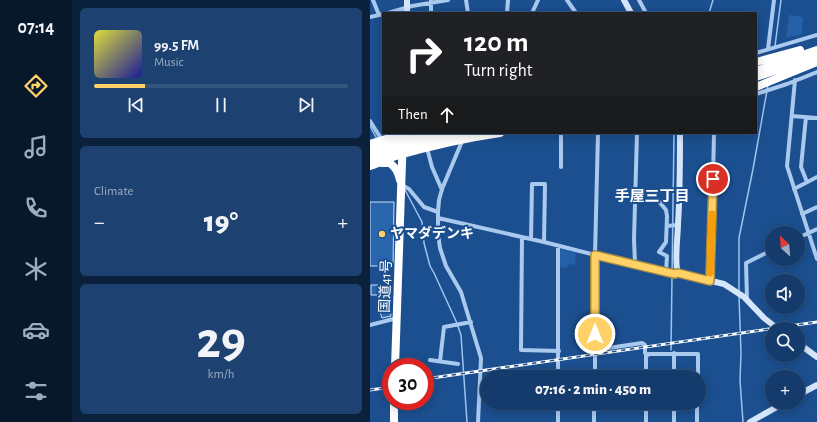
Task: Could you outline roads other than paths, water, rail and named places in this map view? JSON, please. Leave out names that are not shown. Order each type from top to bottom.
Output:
[{"type":"highway","points":[[757,62],[817,45]]},
{"type":"highway","points":[[757,71],[817,50]]},
{"type":"highway","points":[[757,77],[817,56]]},
{"type":"highway","points":[[759,86],[817,62]]},
{"type":"highway","points":[[370,144],[401,134]]},
{"type":"highway","name":"国道41号","points":[[396,358],[404,134]]},
{"type":"highway","points":[[370,152],[428,134]]},
{"type":"highway","points":[[370,158],[432,139],[488,134]]},
{"type":"highway","points":[[374,165],[403,154],[463,136]]},
{"type":"highway","points":[[374,165],[390,163],[398,172],[402,187]]},
{"type":"highway","points":[[394,410],[394,422]]},
{"type":"main road","points":[[407,0],[407,10]]},
{"type":"main road","points":[[624,0],[630,12]]},
{"type":"main road","points":[[680,134],[677,225],[678,273],[724,284],[746,298],[769,322]]},
{"type":"main road","points":[[805,348],[817,356]]},
{"type":"main road","points":[[805,391],[817,384]]},
{"type":"main road","points":[[750,422],[771,410]]},
{"type":"street","points":[[370,17],[381,15],[373,0]]},
{"type":"street","points":[[394,12],[407,10],[431,2],[448,0]]},
{"type":"street","points":[[466,0],[468,12]]},
{"type":"street","points":[[507,12],[508,0]]},
{"type":"street","points":[[532,12],[538,0]]},
{"type":"street","points":[[567,0],[575,12]]},
{"type":"street","points":[[639,0],[645,12]]},
{"type":"street","points":[[768,49],[774,0]]},
{"type":"street","points":[[757,53],[817,34]]},
{"type":"street","points":[[757,94],[817,72]]},
{"type":"street","points":[[795,80],[787,166],[817,259]]},
{"type":"street","points":[[792,116],[817,118]]},
{"type":"street","points":[[806,117],[801,167],[807,182]]},
{"type":"street","points":[[370,121],[382,140]]},
{"type":"street","points":[[560,167],[561,134]]},
{"type":"street","points":[[595,370],[595,255],[598,134]]},
{"type":"street","points":[[635,264],[634,239],[637,134]]},
{"type":"street","points":[[710,281],[714,134]]},
{"type":"street","points":[[463,136],[439,200],[438,234],[440,248],[446,266],[461,292],[482,358],[478,422]]},
{"type":"street","points":[[427,148],[432,168],[442,191]]},
{"type":"street","points":[[794,189],[817,177]]},
{"type":"street","points":[[531,239],[532,184],[545,184],[544,242]]},
{"type":"street","points":[[402,187],[409,189],[424,206],[438,212]]},
{"type":"street","points":[[657,199],[666,210],[667,216],[668,226],[666,242],[659,252],[667,256],[666,272]]},
{"type":"street","points":[[802,214],[817,207]]},
{"type":"street","points":[[438,218],[666,272],[675,274],[678,273]]},
{"type":"street","points":[[668,226],[677,225]]},
{"type":"street","points":[[805,234],[817,229]]},
{"type":"street","points":[[522,237],[521,350],[559,351]]},
{"type":"street","points":[[558,246],[558,370]]},
{"type":"street","points":[[746,298],[746,263],[765,254]]},
{"type":"street","points":[[370,325],[393,318],[398,318]]},
{"type":"street","points":[[440,361],[444,327],[471,322]]},
{"type":"street","points":[[595,350],[642,343],[645,345],[645,353],[647,355],[646,370]]},
{"type":"street","points":[[647,355],[674,353],[698,354],[698,370]]},
{"type":"street","points":[[674,353],[674,370]]},
{"type":"street","points":[[434,360],[458,364]]},
{"type":"street","points":[[558,410],[558,422]]},
{"type":"street","points":[[594,410],[594,422]]},
{"type":"street","points":[[646,410],[646,422]]},
{"type":"street","points":[[674,410],[674,422]]},
{"type":"street","points":[[697,410],[697,422]]},
{"type":"waterway","points":[[709,12],[713,0]]},
{"type":"waterway","points":[[775,46],[781,0]]},
{"type":"waterway","points":[[739,292],[739,238],[768,85]]},
{"type":"waterway","points":[[370,126],[377,139]]},
{"type":"waterway","points":[[671,350],[674,134]]},
{"type":"waterway","points":[[404,188],[422,222],[424,243],[430,266],[461,335],[467,422]]},
{"type":"waterway","points":[[739,296],[741,353],[740,380],[743,422]]},
{"type":"railway","points":[[434,378],[817,322]]},
{"type":"railway","points":[[370,390],[382,388]]},
{"type":"place","name":"ヤマダデンキ","points":[[382,234]]},
{"type":"district","name":"手屋三丁目","points":[[652,196]]}]
